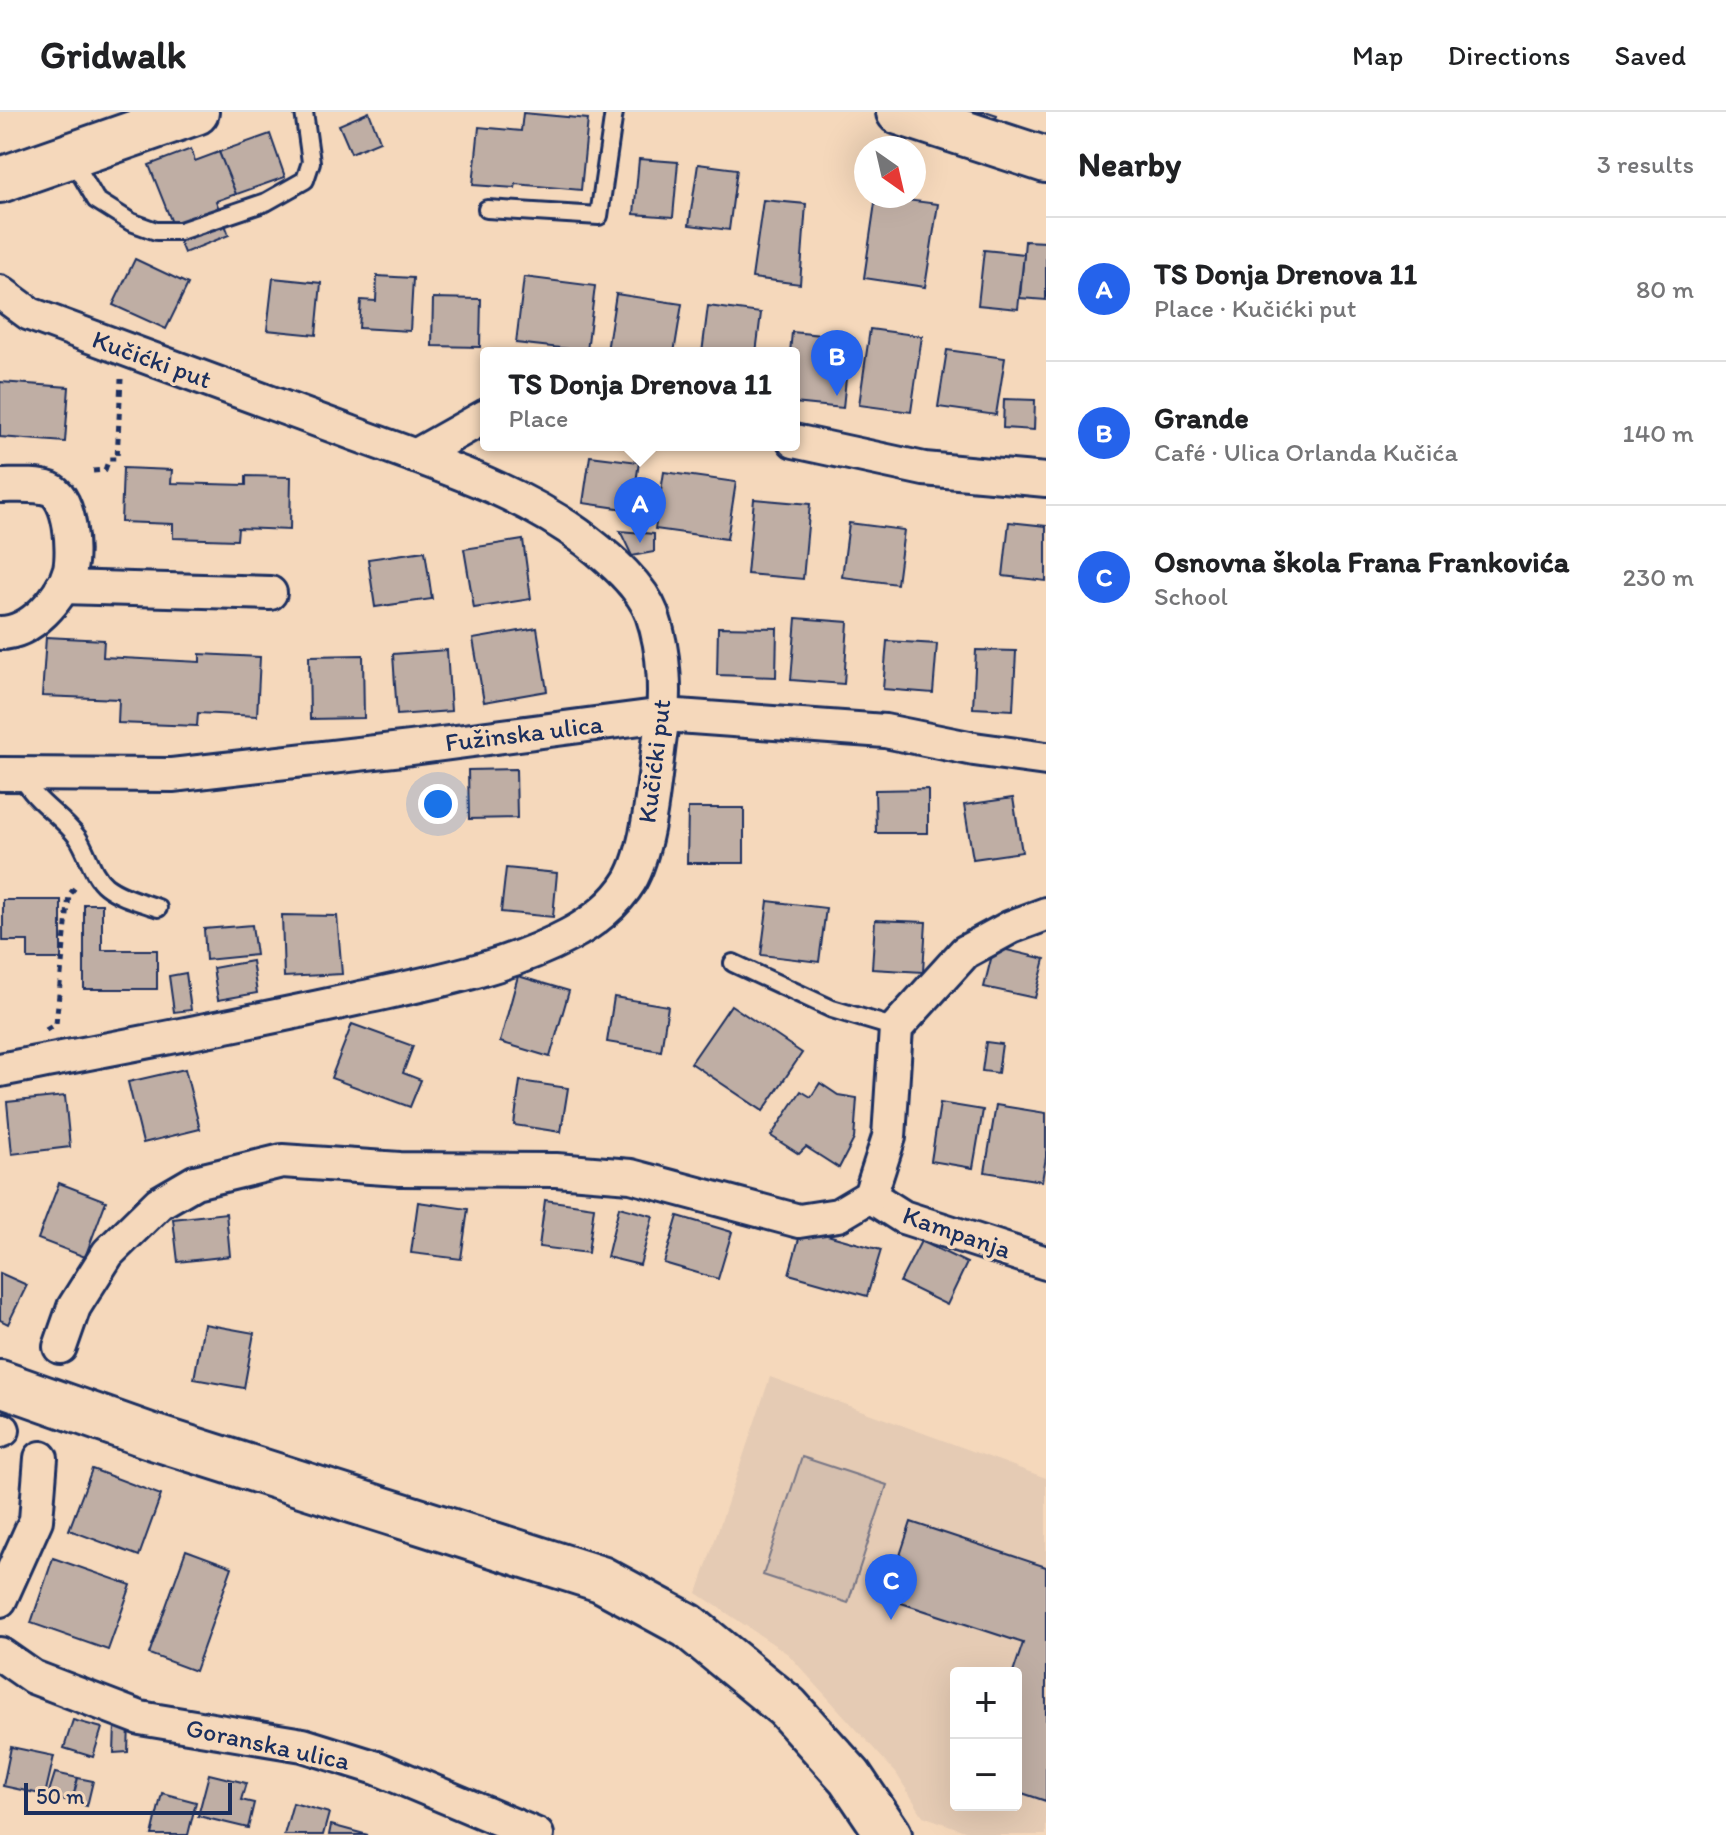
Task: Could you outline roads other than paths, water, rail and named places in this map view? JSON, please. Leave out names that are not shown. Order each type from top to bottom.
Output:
[{"type":"street","points":[[0,180],[196,112]]},
{"type":"street","points":[[899,112],[1046,160]]},
{"type":"street","name":"Kučićki put","points":[[0,292],[30,314],[471,476],[531,505],[588,542],[638,590],[651,612],[662,671],[664,715],[642,855],[631,880],[617,898],[595,919],[569,935],[466,975],[278,1016],[0,1070]]},
{"type":"street","points":[[415,456],[480,419]]},
{"type":"street","points":[[800,442],[924,469],[1046,480]]},
{"type":"street","points":[[0,486],[49,489],[64,501],[69,514],[70,568],[62,587],[45,610],[26,626],[0,633]]},
{"type":"street","points":[[62,587],[270,593]]},
{"type":"street","name":"Fužinska ulica","points":[[10,774],[172,775],[664,715],[885,731],[974,749],[1046,759]]},
{"type":"street","points":[[60,1347],[74,1307],[108,1253],[159,1203],[195,1182],[282,1161],[400,1169],[556,1170],[631,1176],[799,1221],[838,1215],[870,1196],[889,1137],[896,1028],[965,952],[1011,927],[1046,914]]},
{"type":"street","name":"Kampanja","points":[[870,1196],[903,1217],[1046,1263]]},
{"type":"street","points":[[0,1383],[150,1436],[601,1579],[688,1626],[787,1707],[850,1777],[889,1835]]},
{"type":"street","points":[[0,1600],[36,1520],[41,1458]]},
{"type":"street","name":"Goranska ulica","points":[[0,1654],[33,1677],[140,1718],[303,1745],[377,1768],[537,1835]]},
{"type":"lane","points":[[70,156],[96,200],[111,211],[156,231],[180,231],[266,202],[305,180],[311,162],[304,112]]},
{"type":"lane","points":[[487,209],[599,216],[614,112]]},
{"type":"lane","points":[[10,774],[71,829],[89,854],[102,883],[111,890],[158,908]]},
{"type":"lane","points":[[733,963],[832,1009],[896,1028]]},
{"type":"place","name":"Grande","points":[[837,396]]},
{"type":"place","name":"TS Donja Drenova 11","points":[[640,543]]},
{"type":"place","name":"Osnovna škola Frana Frankovića","points":[[891,1620]]}]
